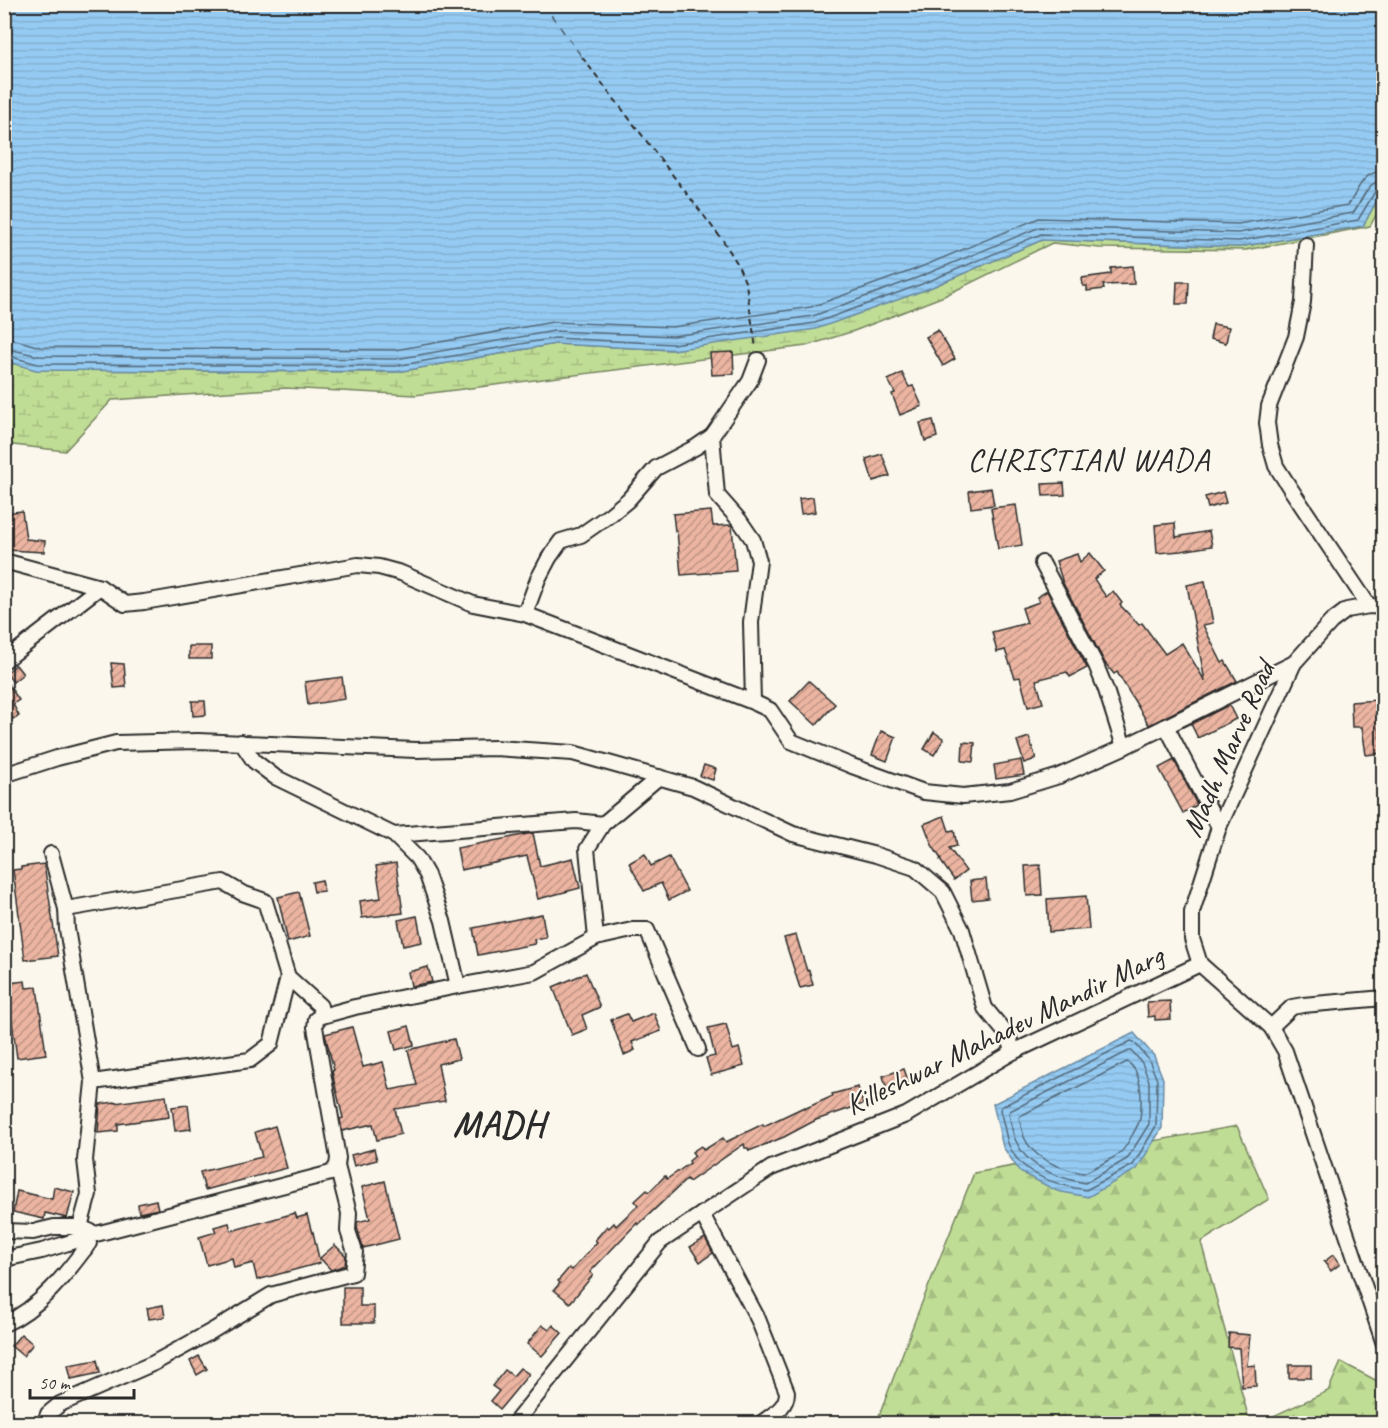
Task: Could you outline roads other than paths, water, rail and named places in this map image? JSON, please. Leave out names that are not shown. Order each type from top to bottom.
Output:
[{"type":"street","points":[[1306,246],[1303,302],[1296,337],[1269,406],[1270,445],[1276,466],[1290,488],[1376,607]]},
{"type":"street","points":[[525,614],[538,579],[561,541],[580,535],[611,514],[628,500],[657,468],[712,436],[750,381],[758,360]]},
{"type":"street","points":[[712,436],[717,495],[753,540],[759,561],[751,622],[753,702]]},
{"type":"street","points":[[4,561],[100,587],[125,604],[358,565],[379,567],[400,573],[473,604],[525,614],[753,702],[770,710],[792,741],[852,766],[924,792],[963,796],[1010,791],[1059,776],[1124,747],[1294,663]]},
{"type":"street","points":[[1042,563],[1096,665],[1124,747]]},
{"type":"street","points":[[4,661],[100,587]]},
{"type":"street","name":"Madh Marve Road","points":[[1200,964],[1192,939],[1192,912],[1219,827],[1294,663],[1331,622],[1347,610],[1376,607]]},
{"type":"street","points":[[1166,726],[1219,827]]},
{"type":"street","points":[[4,775],[116,743],[198,741],[416,750],[495,748],[573,753],[693,787],[793,834],[876,855],[915,868],[943,892],[962,930],[985,1008],[1009,1037],[1013,1052]]},
{"type":"street","points":[[241,742],[255,762],[275,777],[394,836],[417,858],[427,875],[443,921],[458,986]]},
{"type":"street","points":[[596,938],[587,849],[603,824],[659,777]]},
{"type":"street","points":[[394,836],[576,821],[603,824]]},
{"type":"street","points":[[4,1324],[48,1294],[86,1237],[89,1194],[85,1160],[93,1082],[67,929],[66,909],[51,854]]},
{"type":"street","points":[[66,909],[223,882],[265,901],[288,977],[320,1006],[322,1016]]},
{"type":"street","points":[[4,1259],[42,1251],[86,1237],[331,1173],[336,1167],[338,1158],[315,1027],[316,1019],[322,1016],[355,1007],[534,972],[596,938],[632,930],[647,930],[698,1049]]},
{"type":"street","points":[[1200,964],[1271,1027],[1286,1051],[1383,1344]]},
{"type":"street","name":"Killeshwar Mahadev Mandir Marg","points":[[514,1424],[660,1242],[771,1168],[906,1115],[1013,1052],[1200,964]]},
{"type":"street","points":[[93,1082],[250,1060],[271,1044],[288,977]]},
{"type":"street","points":[[1271,1027],[1292,1007],[1383,998]]},
{"type":"street","points":[[44,1424],[48,1414],[60,1404],[154,1363],[271,1295],[352,1273],[355,1252],[348,1231],[349,1213],[336,1167]]},
{"type":"street","points":[[702,1214],[758,1319],[787,1392],[787,1400],[781,1408],[760,1424]]},
{"type":"street","points":[[4,1231],[33,1232],[54,1227],[86,1237]]},
{"type":"water","points":[[4,5],[1383,5],[1383,189],[1363,226],[1239,247],[1042,240],[925,290],[816,329],[673,350],[555,344],[397,372],[36,370],[5,361]]},
{"type":"water","points":[[1134,1033],[1154,1056],[1163,1079],[1162,1128],[1137,1169],[1088,1197],[1057,1191],[1020,1172],[1003,1147],[993,1104]]},
{"type":"district","name":"CHRISTIAN WADA","points":[[1089,459]]},
{"type":"district","name":"MADH","points":[[499,1124]]}]
